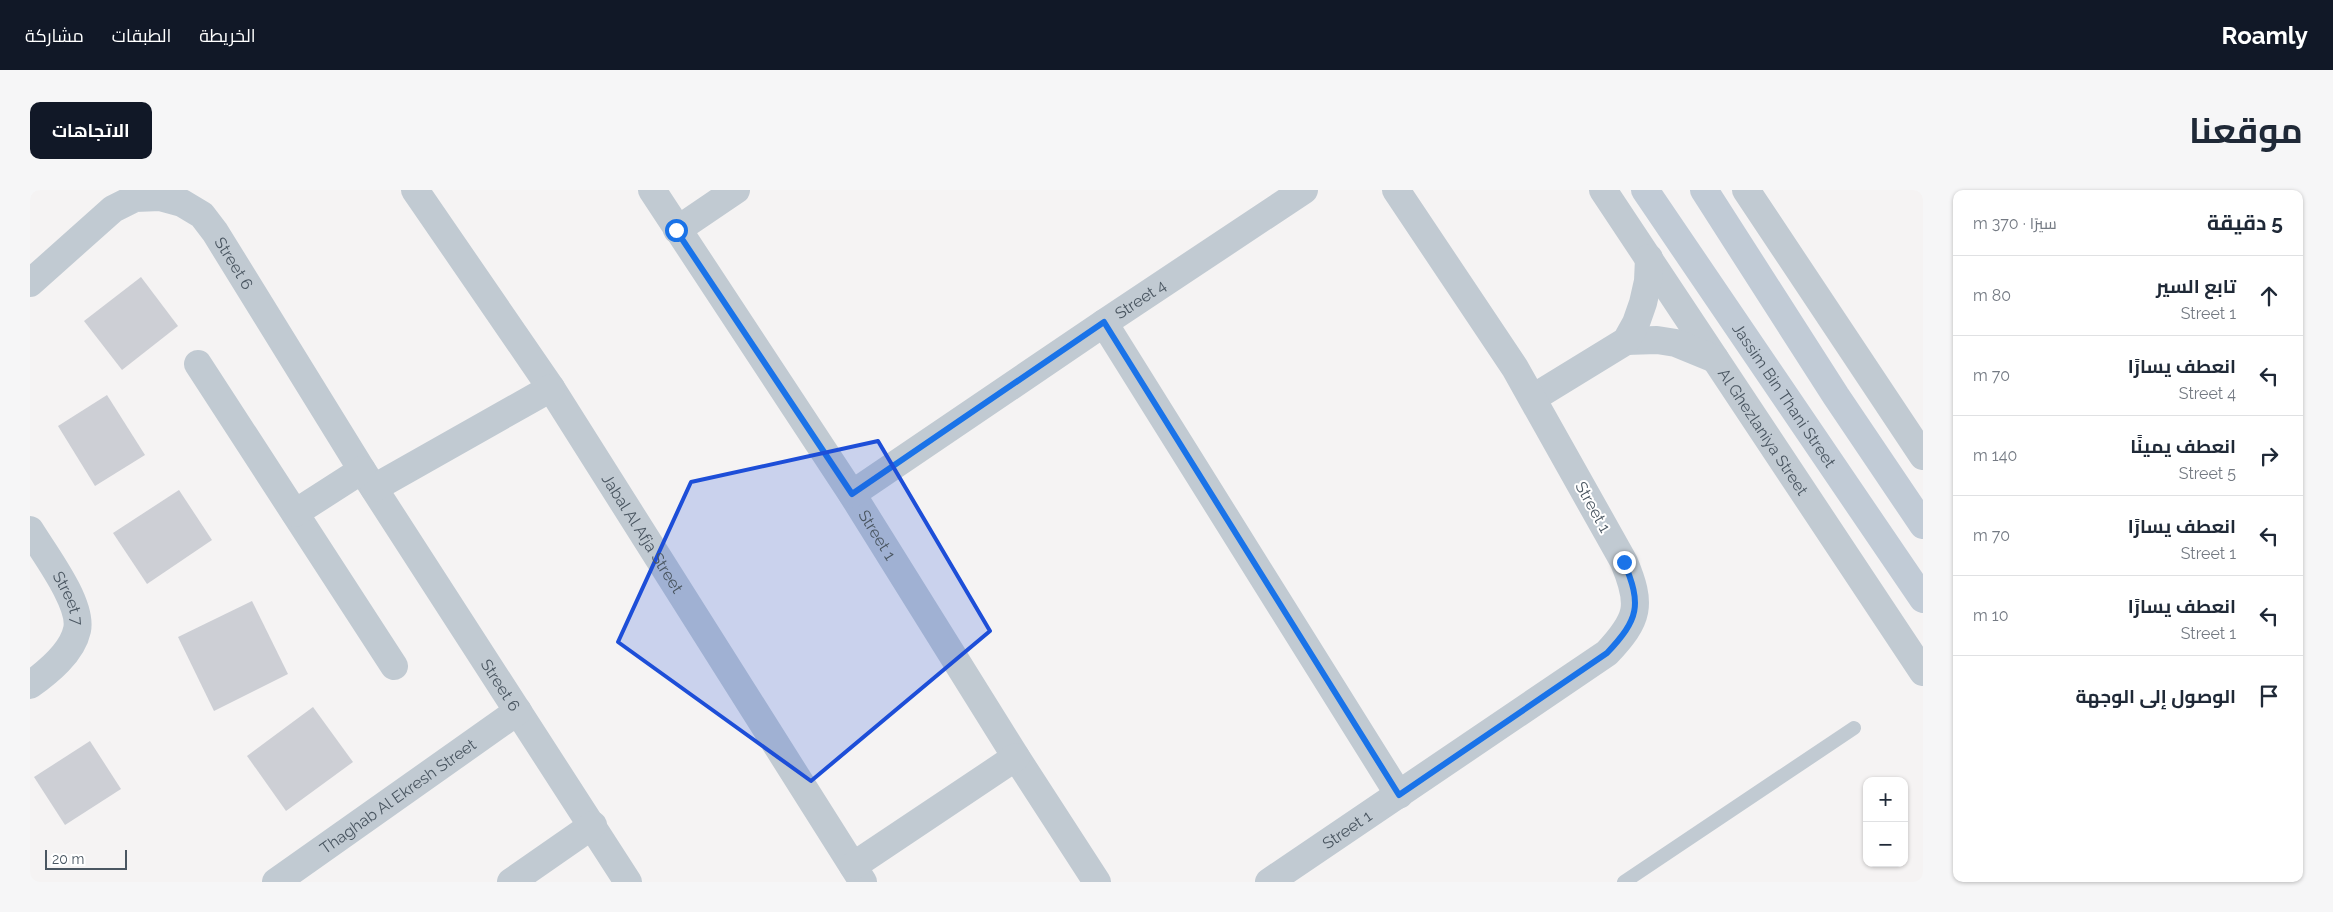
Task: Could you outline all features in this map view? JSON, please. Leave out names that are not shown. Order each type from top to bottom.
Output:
[{"type":"main road","points":[[1704,190],[1836,396],[1923,525]]},
{"type":"main road","name":"Jassim Bin Thani Street","points":[[1646,193],[1923,599]]},
{"type":"street","name":"Jabal Al Afja Street","points":[[415,190],[551,388],[858,874]]},
{"type":"street","name":"Street 1","points":[[652,190],[676,230],[852,494],[1016,757],[1097,882]]},
{"type":"street","points":[[676,230],[736,190]]},
{"type":"street","name":"Street 4","points":[[852,494],[1104,322],[1304,190]]},
{"type":"street","name":"Street 1","points":[[1269,882],[1607,653],[1626,633],[1635,611],[1634,587],[1624,562],[1533,398],[1396,190]]},
{"type":"street","name":"Al Ghezlaniya Street","points":[[1603,190],[1923,672]]},
{"type":"street","points":[[1746,190],[1766,203],[1923,456]]},
{"type":"street","name":"Street 6","points":[[30,283],[104,216],[124,202],[148,196],[160,197],[182,203],[202,215],[215,232],[368,479],[628,882]]},
{"type":"street","points":[[1533,398],[1626,341],[1636,323],[1643,303],[1648,281],[1649,258]]},
{"type":"street","points":[[1104,322],[1399,795]]},
{"type":"street","points":[[1626,341],[1657,340],[1676,343],[1715,358]]},
{"type":"street","points":[[198,364],[394,666]]},
{"type":"street","points":[[295,514],[551,388]]},
{"type":"street","name":"Street 7","points":[[30,530],[74,604],[77,630],[58,661],[46,674],[30,685]]},
{"type":"street","name":"Thaghab Al Ekresh Street","points":[[276,882],[518,711]]},
{"type":"street","points":[[858,874],[1016,757]]},
{"type":"street","points":[[511,882],[593,825]]},
{"type":"lane","points":[[1624,882],[1854,728]]},
{"type":"highlighted area","points":[[878,441],[990,631],[811,781],[618,642],[691,482]]},
{"type":"building","points":[[141,277],[178,326],[122,370],[84,321]]},
{"type":"building","points":[[107,395],[145,455],[95,486],[58,426]]},
{"type":"building","points":[[179,490],[212,540],[147,584],[113,533]]},
{"type":"building","points":[[252,601],[288,674],[214,711],[178,637]]},
{"type":"building","points":[[313,707],[353,762],[286,811],[247,756]]},
{"type":"building","points":[[90,741],[121,789],[65,825],[34,777]]},
{"type":"route","points":[[676,230],[852,494],[1104,322],[1399,795],[1607,653],[1626,633],[1635,611],[1634,587],[1624,562]]}]
